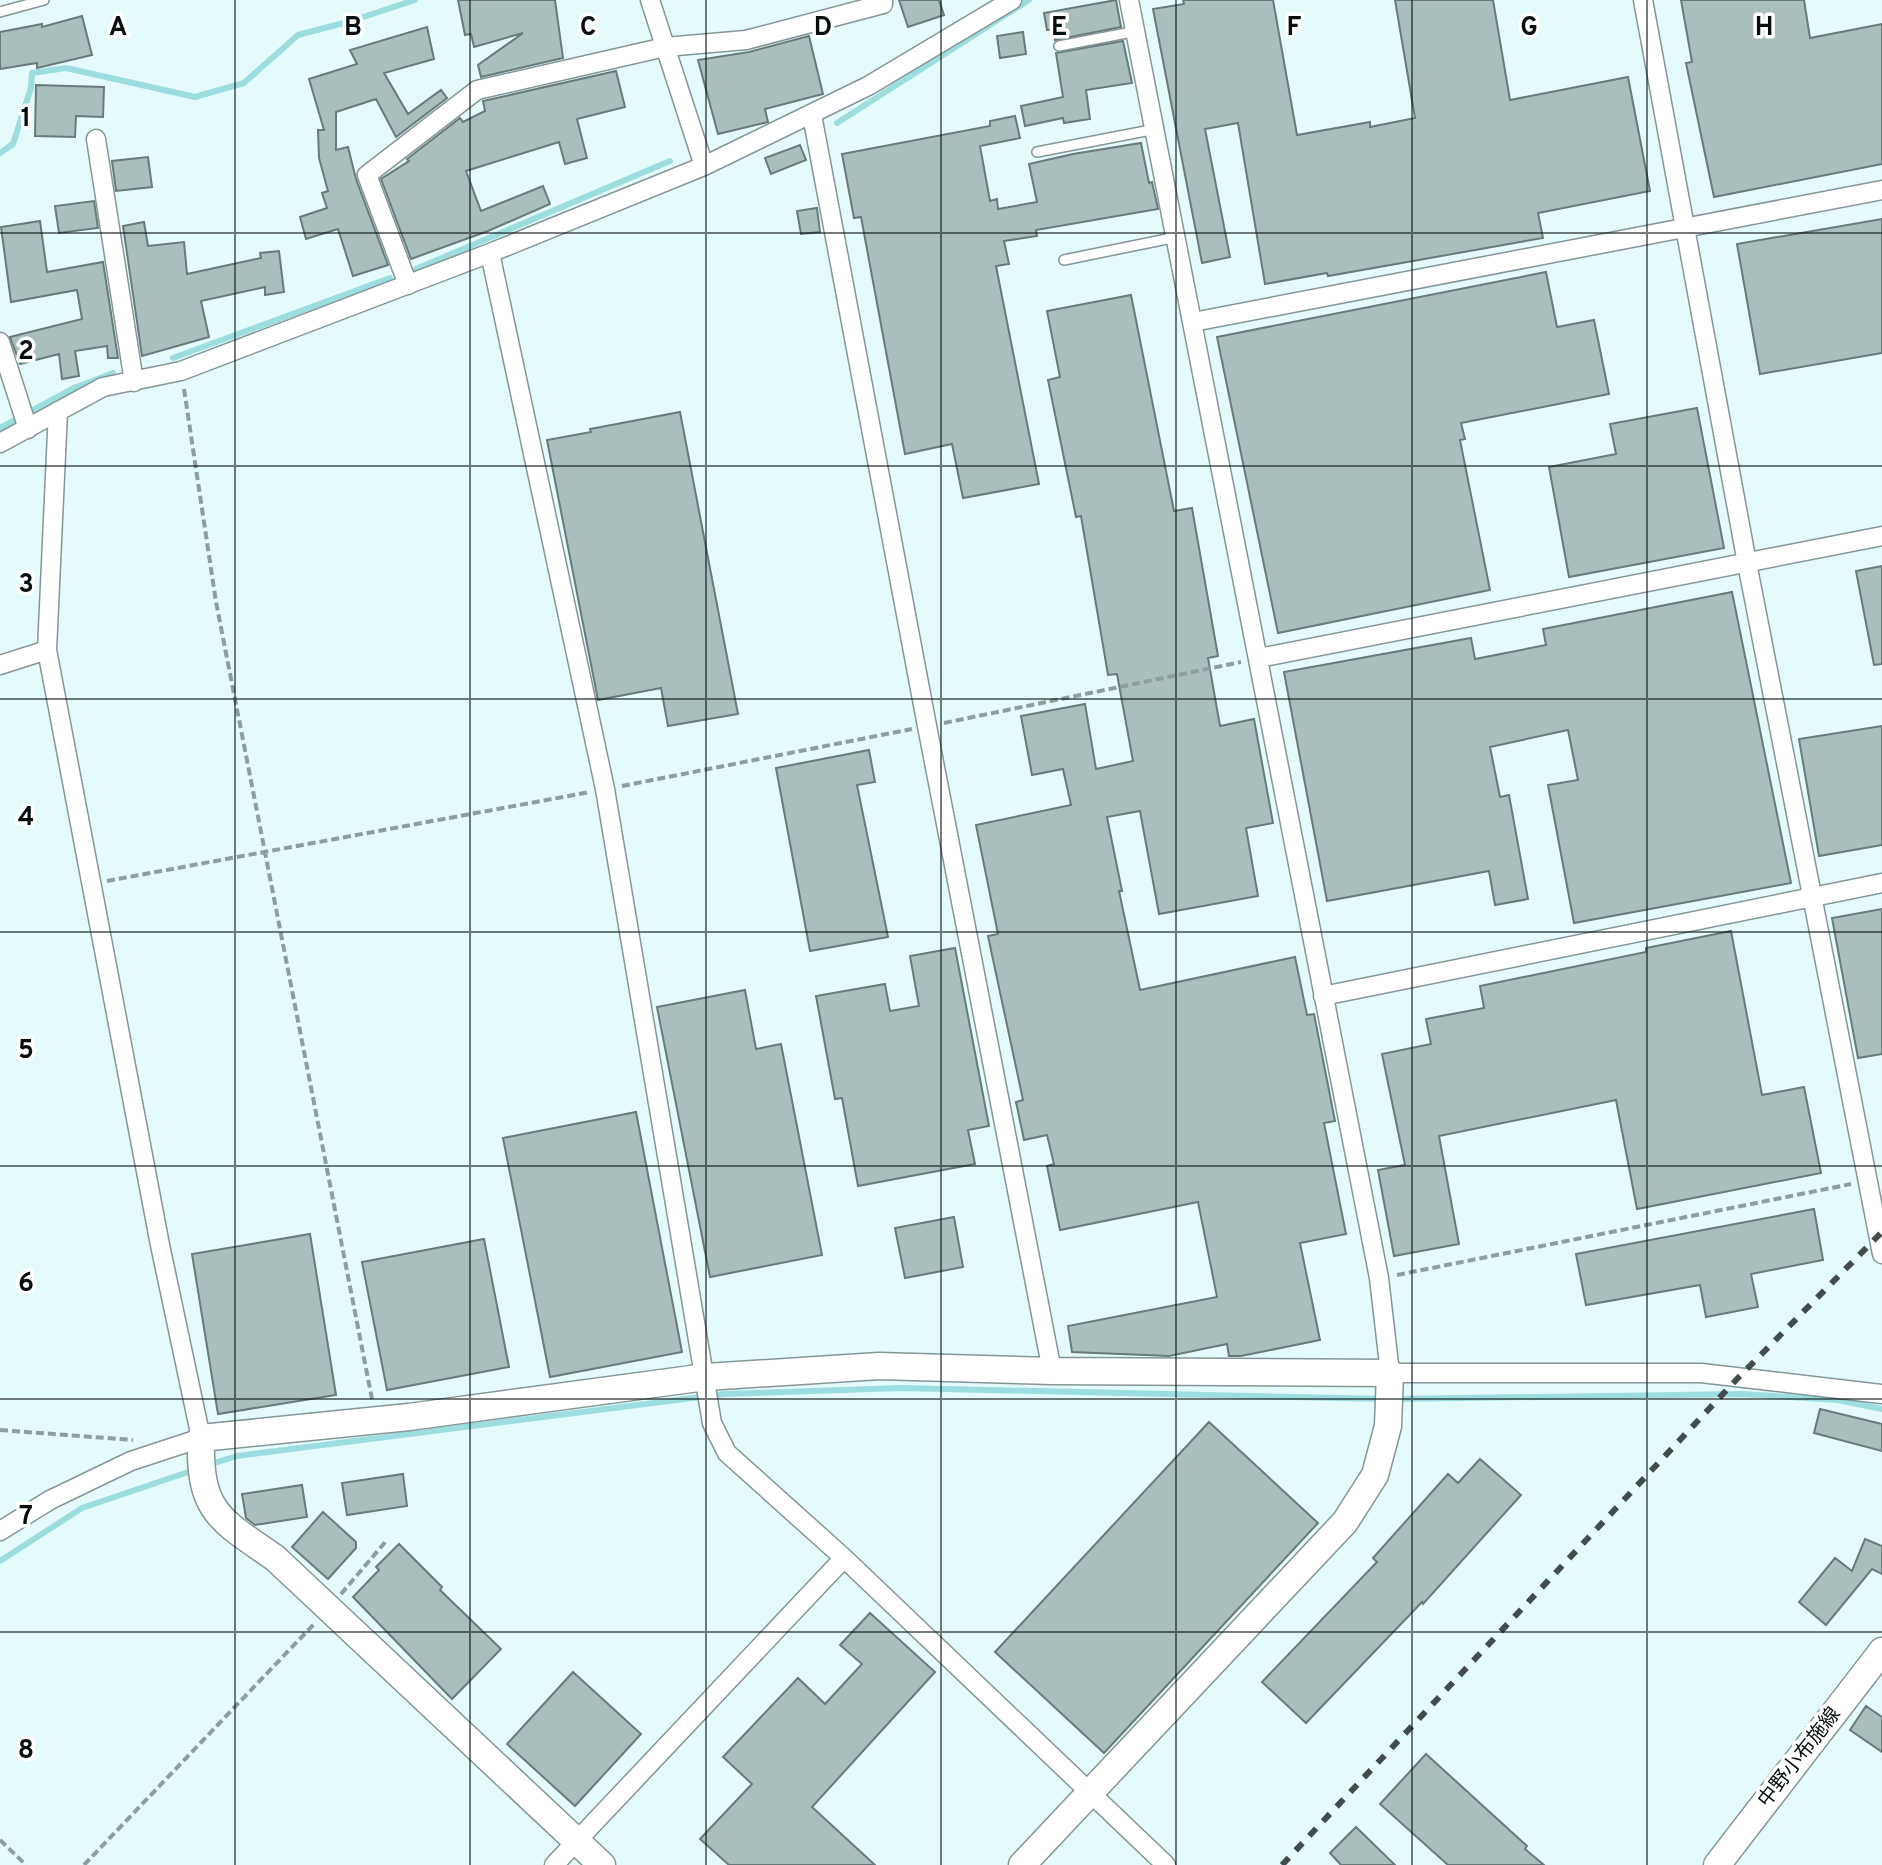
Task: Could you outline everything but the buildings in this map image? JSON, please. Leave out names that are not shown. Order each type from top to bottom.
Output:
[{"type":"street","points":[[650,0],[704,166]]},
{"type":"street","points":[[408,285],[367,175],[477,90],[665,47],[746,40],[883,4],[883,0]]},
{"type":"street","points":[[0,443],[103,387],[181,371],[490,253],[704,166],[868,86],[1012,0]]},
{"type":"street","points":[[1022,1865],[1345,1522],[1375,1475],[1388,1426],[1390,1373],[1379,1278],[1129,0]]},
{"type":"street","points":[[1643,0],[1747,563],[1882,1254]]},
{"type":"street","points":[[812,115],[1052,1371]]},
{"type":"street","points":[[96,139],[134,382]]},
{"type":"street","points":[[1193,322],[1882,190]]},
{"type":"street","points":[[490,253],[605,789],[712,1423],[727,1453],[844,1558],[1166,1865]]},
{"type":"street","points":[[0,342],[28,429]]},
{"type":"street","points":[[58,411],[47,650],[202,1462],[220,1520],[275,1558],[602,1865]]},
{"type":"street","points":[[1259,658],[1882,536]]},
{"type":"street","points":[[0,665],[47,650]]},
{"type":"street","points":[[1323,996],[1882,883]]},
{"type":"street","points":[[0,1531],[50,1500],[131,1461],[202,1462],[376,1421],[706,1377],[879,1366],[1052,1371],[1701,1373],[1882,1394]]},
{"type":"street","points":[[554,1865],[844,1558]]},
{"type":"street","name":"中野小布施線","points":[[1717,1865],[1882,1651]]},
{"type":"lane","points":[[0,12],[16,3],[44,0]]},
{"type":"lane","points":[[1059,46],[1137,31]]},
{"type":"lane","points":[[1037,152],[1156,129]]},
{"type":"lane","points":[[1064,260],[1177,237]]},
{"type":"path","points":[[181,371],[216,602],[376,1421]]},
{"type":"path","points":[[92,884],[605,789]]},
{"type":"path","points":[[1379,1278],[1868,1181]]},
{"type":"path","points":[[0,1430],[145,1440]]},
{"type":"path","points":[[84,1865],[329,1608],[387,1540]]},
{"type":"path","points":[[0,1840],[26,1865]]},
{"type":"waterway","points":[[0,153],[13,144],[31,88],[32,73],[66,68],[195,97],[244,83],[298,35],[415,0]]},
{"type":"waterway","points":[[837,123],[1029,0]]},
{"type":"waterway","points":[[416,269],[670,161]]},
{"type":"waterway","points":[[173,358],[390,278]]},
{"type":"waterway","points":[[0,428],[74,388],[113,373]]},
{"type":"waterway","points":[[208,1465],[237,1456],[724,1394],[901,1388],[1384,1399]]},
{"type":"waterway","points":[[1395,1399],[1742,1394],[1838,1400],[1882,1409]]},
{"type":"waterway","points":[[0,1561],[82,1508],[194,1470]]},
{"type":"railway","points":[[1282,1865],[1737,1379],[1882,1232]]}]
